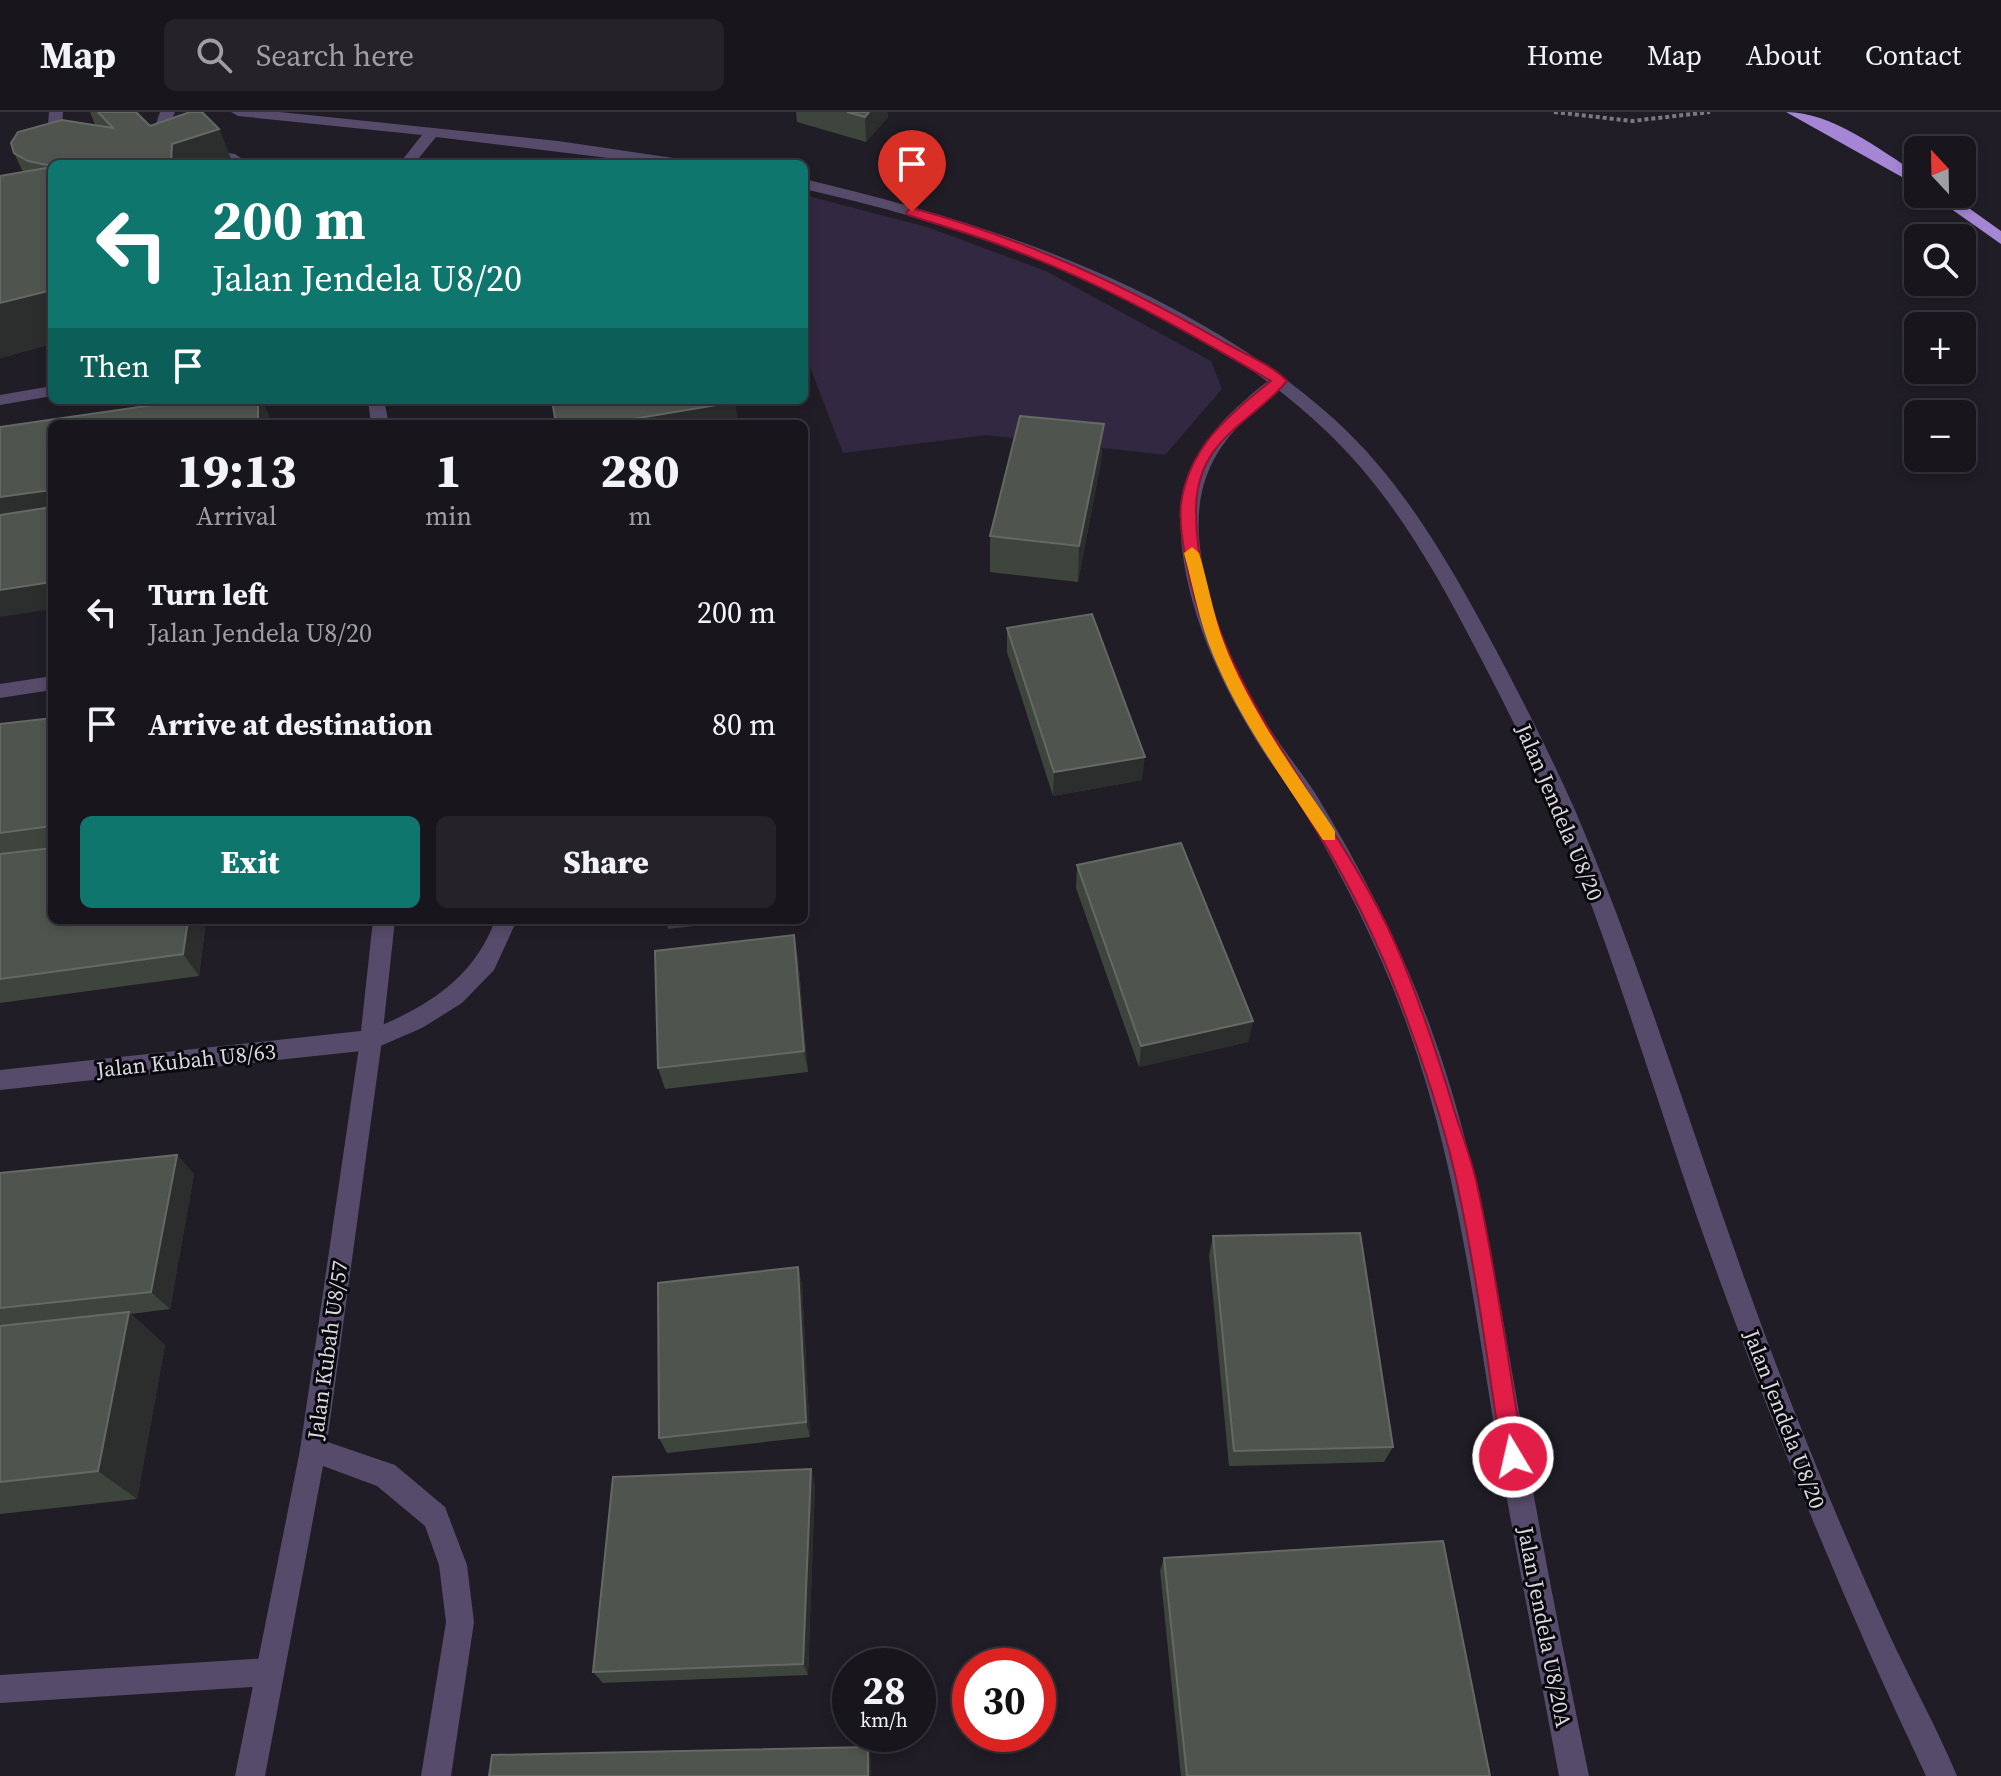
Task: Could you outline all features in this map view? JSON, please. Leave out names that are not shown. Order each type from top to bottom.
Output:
[{"type":"highway","points":[[1794,112],[1870,150],[1904,172]]},
{"type":"highway","points":[[1958,208],[2001,239]]},
{"type":"street","points":[[56,112],[54,137],[76,151]]},
{"type":"street","points":[[168,112],[162,119],[159,140],[172,153],[236,160]]},
{"type":"street","points":[[238,112],[558,145],[660,160]]},
{"type":"street","points":[[409,160],[431,133]]},
{"type":"street","name":"Jalan Jendela U8/20","points":[[808,185],[917,214],[1017,247],[1182,323],[1280,381],[1334,428],[1384,485],[1435,558],[1522,720],[1575,835],[1749,1327],[1830,1537],[1942,1776]]},
{"type":"street","name":"Jalan Jendela U8/20A","points":[[1280,381],[1241,409],[1215,437],[1198,468],[1189,505],[1191,547],[1200,590],[1216,642],[1237,686],[1341,857],[1385,941],[1419,1026],[1468,1186],[1523,1517],[1574,1776]]},
{"type":"street","points":[[0,400],[48,392]]},
{"type":"street","points":[[0,691],[48,684]]},
{"type":"street","name":"Jalan Kubah U8/57","points":[[250,1776],[313,1450],[371,1040],[384,924]]},
{"type":"street","name":"Jalan Kubah U8/63","points":[[0,1080],[371,1040],[419,1021],[453,998],[479,973],[500,944],[505,924]]},
{"type":"street","points":[[313,1450],[385,1475],[435,1517],[453,1565],[460,1622],[436,1776]]},
{"type":"street","points":[[0,1689],[268,1672]]},
{"type":"path","points":[[1554,112],[1590,120],[1644,123],[1710,112]]},
{"type":"shaded area","points":[[587,158],[602,160],[517,160]]},
{"type":"shaded area","points":[[808,196],[927,227],[1046,271],[1211,361],[1222,389],[1165,455],[986,435],[843,453],[808,361]]},
{"type":"building","points":[[98,112],[136,112],[150,126],[190,112],[202,112],[219,129],[172,144],[171,160],[48,160],[48,165],[28,161],[14,153],[11,143],[18,132],[62,120],[113,128]]},
{"type":"building","points":[[847,112],[869,112],[865,117]]},
{"type":"building","points":[[48,168],[48,291],[0,303],[0,176]]},
{"type":"building","points":[[160,404],[258,404],[258,420],[49,420]]},
{"type":"building","points":[[553,404],[723,404],[627,420],[555,420]]},
{"type":"building","points":[[1020,416],[1104,424],[1079,546],[990,536]]},
{"type":"building","points":[[48,420],[48,491],[0,497],[0,427]]},
{"type":"building","points":[[48,508],[48,583],[0,590],[0,515]]},
{"type":"building","points":[[1092,614],[1145,757],[1054,772],[1007,628]]},
{"type":"building","points":[[48,718],[48,827],[0,833],[0,724]]},
{"type":"building","points":[[1181,843],[1253,1021],[1141,1046],[1077,865]]},
{"type":"building","points":[[48,848],[48,924],[187,924],[183,954],[0,979],[0,854]]},
{"type":"building","points":[[794,935],[804,1051],[658,1068],[655,951]]},
{"type":"building","points":[[177,1155],[151,1292],[0,1308],[0,1173]]},
{"type":"building","points":[[1360,1233],[1393,1447],[1234,1451],[1213,1236]]},
{"type":"building","points":[[798,1267],[806,1422],[659,1438],[658,1283]]},
{"type":"building","points":[[129,1312],[98,1471],[0,1482],[0,1326]]},
{"type":"building","points":[[811,1469],[803,1664],[593,1672],[613,1477]]},
{"type":"building","points":[[1443,1541],[1490,1776],[1187,1776],[1164,1558]]},
{"type":"building","points":[[832,1748],[832,1752],[868,1752],[868,1776],[489,1776],[492,1755]]},
{"type":"slow traffic","points":[[1192,553],[1216,642],[1237,686],[1264,736],[1305,794],[1329,835]]},
{"type":"route","points":[[912,212],[960,226],[1073,270],[1182,323],[1280,381],[1241,409],[1215,437],[1198,468],[1189,505],[1191,547],[1200,590],[1216,642],[1237,686],[1264,736],[1305,794],[1341,857],[1385,941],[1419,1026],[1468,1186],[1513,1457]]}]
